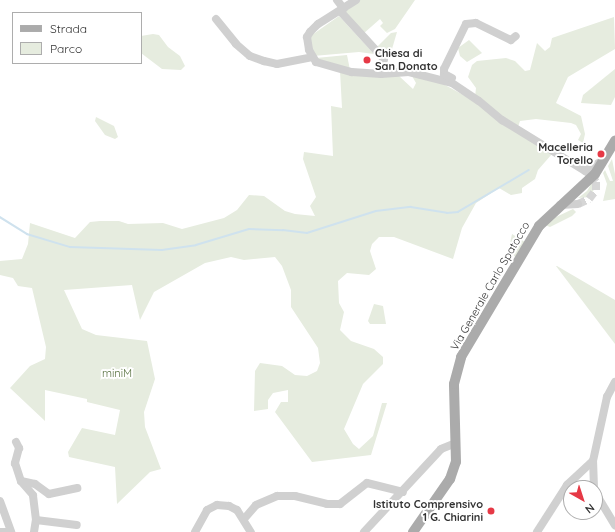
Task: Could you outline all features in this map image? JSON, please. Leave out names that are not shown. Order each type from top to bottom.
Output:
[{"type":"main road","name":"Via Generale Carlo Spatocco","points":[[413,532],[450,479],[456,462],[454,384],[461,357],[539,226],[595,174],[605,160],[615,141]]},
{"type":"street","points":[[337,0],[342,10],[384,59],[382,68],[399,73]]},
{"type":"street","points":[[356,0],[318,24],[307,37],[312,57],[321,66],[352,72],[399,73],[431,76],[452,83],[502,120],[588,173],[602,160],[605,160]]},
{"type":"street","points":[[216,19],[236,44],[250,56],[277,64],[312,57]]},
{"type":"street","points":[[466,92],[453,79],[444,74],[444,70],[466,24],[476,23],[511,40],[516,36]]},
{"type":"street","points":[[594,480],[593,461],[607,397],[615,382]]},
{"type":"street","points":[[16,442],[19,448],[15,463],[21,481],[33,495],[36,520],[34,532]]},
{"type":"street","points":[[364,532],[403,492],[441,449],[456,443]]},
{"type":"street","points":[[537,532],[566,485],[593,461]]},
{"type":"street","points":[[21,481],[35,484],[48,494],[77,488]]},
{"type":"street","points":[[244,519],[256,505],[277,496],[295,496],[327,504],[340,504],[368,483],[403,492]]},
{"type":"street","points":[[0,501],[5,532]]},
{"type":"street","points":[[195,532],[207,510],[217,505],[229,506],[244,519],[252,532]]},
{"type":"street","points":[[603,505],[615,525]]},
{"type":"street","points":[[0,516],[5,532]]},
{"type":"street","points":[[36,520],[77,526]]},
{"type":"green space","points":[[359,0],[415,0],[395,29],[387,33],[380,26],[383,23],[380,19],[363,34],[345,12]]},
{"type":"green space","points":[[339,16],[374,54],[359,52],[313,56],[310,40],[312,35]]},
{"type":"green space","points":[[614,17],[615,49],[568,77],[556,103],[581,116],[585,134],[583,143],[578,140],[581,134],[576,125],[571,123],[536,119],[520,121],[518,127],[475,97],[476,88],[468,77],[472,65],[477,61],[506,58],[515,61],[525,71],[530,70],[537,43],[545,51],[550,47],[552,38]]},
{"type":"green space","points":[[397,32],[392,49],[384,56],[376,48],[391,33]]},
{"type":"green space","points":[[153,34],[159,35],[168,47],[180,56],[185,66],[181,70],[162,69],[142,54],[142,36]]},
{"type":"green space","points":[[469,40],[482,53],[467,62],[460,56],[458,48]]},
{"type":"green space","points":[[347,55],[350,70],[336,67],[316,58]]},
{"type":"green space","points":[[615,69],[615,97],[611,105],[581,103],[583,95]]},
{"type":"green space","name":"miniM","points":[[340,71],[399,76],[413,89],[416,83],[412,76],[436,80],[467,97],[552,154],[538,170],[535,179],[522,188],[522,193],[511,195],[499,188],[476,203],[462,228],[453,259],[394,237],[379,237],[372,244],[370,251],[376,269],[369,275],[347,273],[338,281],[339,303],[344,312],[340,330],[351,341],[374,349],[383,357],[383,364],[363,384],[344,429],[353,444],[359,449],[373,436],[382,403],[387,403],[371,455],[312,462],[275,412],[281,402],[288,402],[288,390],[273,393],[268,400],[268,409],[254,411],[255,371],[260,363],[282,366],[295,375],[307,376],[317,371],[320,363],[318,348],[291,307],[291,290],[282,266],[275,257],[244,260],[231,257],[205,263],[154,292],[140,320],[132,285],[64,290],[82,329],[96,335],[147,341],[155,379],[144,412],[145,427],[161,469],[150,472],[117,504],[115,467],[69,457],[68,452],[82,428],[115,435],[120,410],[87,402],[87,399],[45,390],[45,421],[10,388],[30,366],[45,359],[46,347],[32,288],[18,286],[13,278],[0,275],[0,261],[22,259],[28,244],[30,223],[75,238],[90,222],[100,221],[119,221],[128,224],[163,223],[182,229],[224,218],[237,210],[249,195],[264,196],[285,211],[295,214],[315,216],[310,206],[316,197],[303,159],[304,152],[333,156],[331,106],[342,108]]},
{"type":"green space","points":[[96,117],[114,126],[118,137],[115,139],[105,135],[95,121]]},
{"type":"green space","points":[[612,159],[615,174],[615,199],[603,201],[607,184],[603,173],[605,170],[610,181],[613,181],[608,166]]},
{"type":"green space","points":[[593,181],[595,186],[591,197],[578,198],[587,191]]},
{"type":"green space","points":[[573,209],[576,212],[572,216],[550,227],[545,225],[554,218]]},
{"type":"green space","points":[[512,234],[525,242],[515,257],[509,248]]},
{"type":"green space","points":[[556,266],[615,300],[615,344]]},
{"type":"green space","points":[[374,304],[383,306],[386,324],[370,324],[368,321]]},
{"type":"waterway","points":[[0,217],[27,234],[70,247],[162,250],[196,245],[249,229],[283,230],[307,233],[376,211],[411,207],[447,213],[458,212],[529,170]]},
{"type":"tunnel","points":[[578,204],[589,199],[596,190],[596,182],[590,174]]},
{"type":"place","name":"Chiesa di San Donato","points":[[367,60]]},
{"type":"place","name":"Macelleria Torello","points":[[601,154]]},
{"type":"place","name":"Istituto Comprensivo 1 G. Chiarini","points":[[491,511]]}]
